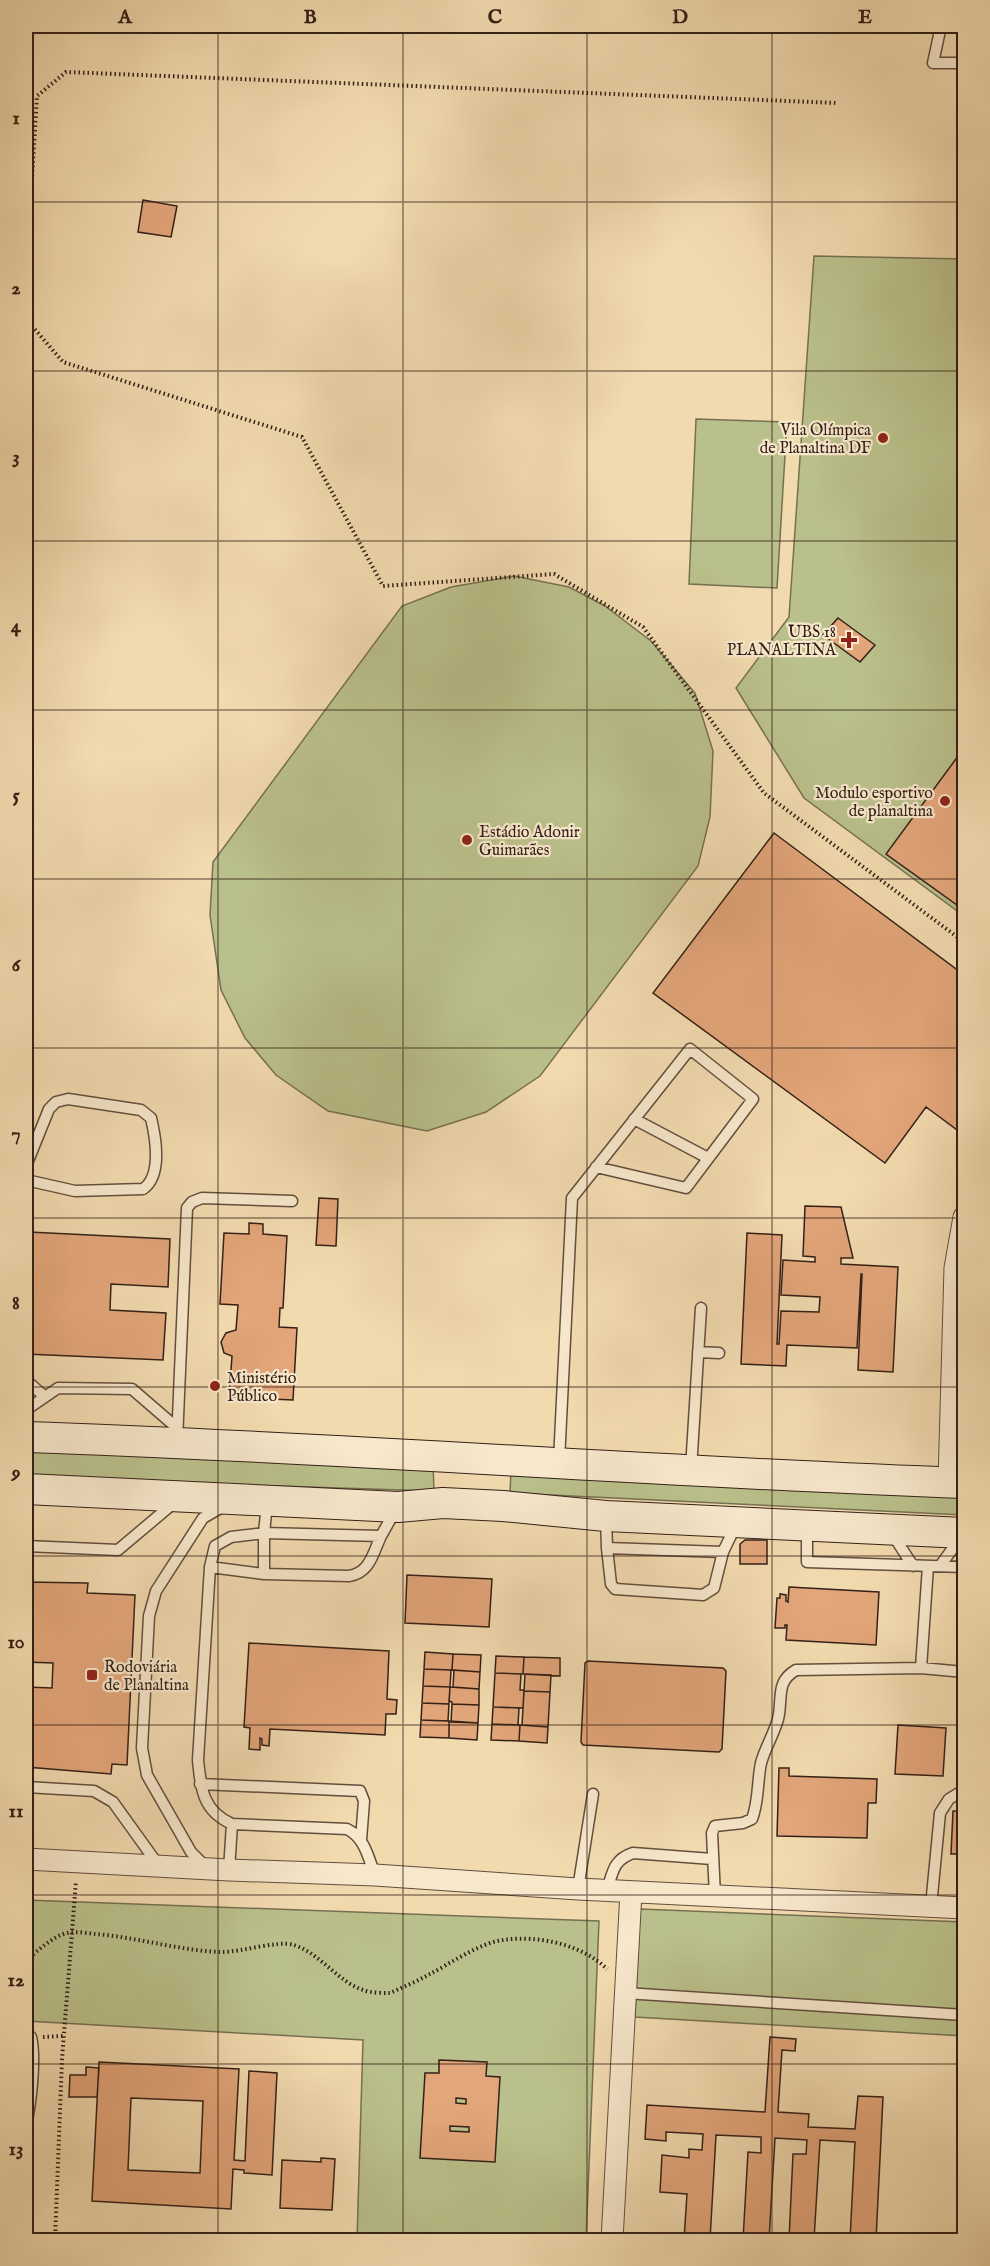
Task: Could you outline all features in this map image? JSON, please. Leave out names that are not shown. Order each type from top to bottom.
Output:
[{"type":"street","points":[[26,1437],[176,1435],[448,1458],[957,1483],[955,1268],[964,1218]]},
{"type":"street","points":[[443,1503],[453,1491],[456,1481],[448,1458]]},
{"type":"street","points":[[503,1506],[494,1495],[490,1485],[492,1474],[507,1460]]},
{"type":"street","points":[[26,1489],[398,1507],[443,1503],[606,1516],[964,1533]]},
{"type":"street","points":[[26,1859],[219,1870],[375,1875],[631,1892],[964,1908]]},
{"type":"street","points":[[612,2241],[631,1892]]},
{"type":"lane","points":[[941,26],[933,63],[964,63]]},
{"type":"lane","points":[[559,1464],[572,1198],[596,1167],[634,1119],[690,1049],[753,1099],[686,1188],[596,1167]]},
{"type":"lane","points":[[26,1166],[49,1109],[56,1102],[68,1099],[141,1110],[151,1118],[155,1145],[154,1176],[151,1184],[143,1189],[75,1191],[26,1180]]},
{"type":"lane","points":[[634,1119],[708,1158]]},
{"type":"lane","points":[[176,1435],[187,1208],[192,1202],[202,1198],[292,1201]]},
{"type":"lane","points":[[691,1470],[701,1308]]},
{"type":"lane","points":[[698,1352],[720,1353]]},
{"type":"lane","points":[[26,1380],[45,1397]]},
{"type":"lane","points":[[26,1410],[58,1388],[132,1389],[176,1435]]},
{"type":"lane","points":[[26,1546],[118,1550],[182,1497]]},
{"type":"lane","points":[[232,1824],[219,1870],[191,1852],[147,1775],[142,1748],[149,1616],[156,1591],[203,1518],[236,1499]]},
{"type":"lane","points":[[264,1574],[267,1501]]},
{"type":"lane","points":[[210,1567],[264,1574],[360,1575],[368,1565],[398,1507]]},
{"type":"lane","points":[[606,1516],[610,1584],[615,1589],[703,1595],[714,1588],[723,1552],[738,1522]]},
{"type":"lane","points":[[807,1526],[807,1562],[964,1567]]},
{"type":"lane","points":[[889,1529],[913,1566]]},
{"type":"lane","points":[[375,1875],[362,1840],[357,1834],[347,1829],[232,1824],[217,1818],[207,1804],[200,1784],[198,1761],[210,1567],[215,1546],[231,1537],[264,1533],[381,1536]]},
{"type":"lane","points":[[921,1668],[934,1566],[964,1533]]},
{"type":"lane","points":[[607,1548],[723,1552]]},
{"type":"lane","points":[[715,1896],[712,1833],[715,1826],[742,1823],[752,1819],[756,1807],[761,1763],[778,1719],[782,1684],[787,1675],[796,1670],[921,1668],[964,1672]]},
{"type":"lane","points":[[200,1784],[360,1791],[364,1801],[362,1840]]},
{"type":"lane","points":[[26,1787],[94,1791],[113,1802],[159,1867]]},
{"type":"lane","points":[[931,1906],[940,1813],[949,1799],[964,1790]]},
{"type":"lane","points":[[578,1889],[593,1794]]},
{"type":"lane","points":[[607,1890],[616,1863],[623,1856],[633,1853],[712,1859]]},
{"type":"lane","points":[[625,1994],[964,2015]]},
{"type":"lane","points":[[26,2033],[31,2037],[33,2049],[26,2124]]},
{"type":"path","points":[[26,275],[37,96],[66,72],[837,103]]},
{"type":"path","points":[[26,319],[63,362],[302,437],[383,586],[554,573],[643,627],[764,793],[964,942]]},
{"type":"path","points":[[55,2241],[62,2059],[70,1932],[78,1862]]},
{"type":"path","points":[[26,1960],[61,1934],[70,1932],[224,1952],[277,1944],[293,1945],[306,1950],[364,1991],[378,1993],[390,1992],[428,1976],[457,1959],[502,1940],[534,1940],[557,1943],[589,1955],[605,1967],[625,1994]]},
{"type":"green space","name":"Vila Olímpica de Planaltina DF","points":[[814,256],[964,259],[964,916],[804,798],[736,688],[789,617]]},
{"type":"green space","points":[[696,419],[787,422],[777,588],[689,584]]},
{"type":"green space","name":"Estádio Adonir Guimarães","points":[[514,576],[569,587],[605,606],[651,641],[695,693],[713,751],[710,817],[698,866],[540,1076],[486,1112],[427,1131],[328,1111],[276,1075],[245,1038],[221,990],[210,915],[213,862],[402,606],[451,587]]},
{"type":"green space","points":[[26,1447],[433,1464],[434,1491],[26,1478]]},
{"type":"green space","points":[[511,1469],[964,1492],[964,1515],[510,1493]]},
{"type":"green space","points":[[26,1900],[599,1921],[586,2240],[357,2240],[363,2040],[26,2021]]},
{"type":"green space","points":[[640,1909],[964,1922],[964,2036],[635,2017]]},
{"type":"building","points":[[143,200],[177,206],[171,237],[138,232]]},
{"type":"building","name":"UBS 18 PLANALTINA","points":[[838,618],[875,645],[860,662],[823,635]]},
{"type":"building","name":"Modulo esportivo de planaltina","points":[[964,748],[964,910],[886,854]]},
{"type":"building","points":[[774,833],[964,975],[964,1124],[960,1132],[926,1107],[885,1163],[653,993]]},
{"type":"building","points":[[319,1198],[338,1199],[336,1246],[316,1245]]},
{"type":"building","points":[[805,1206],[841,1207],[853,1258],[841,1258],[841,1264],[898,1267],[893,1372],[858,1370],[862,1274],[857,1348],[787,1345],[786,1366],[741,1364],[747,1233],[782,1235],[777,1344],[779,1344],[781,1311],[819,1312],[820,1297],[781,1295],[783,1260],[815,1262],[815,1257],[803,1256]]},
{"type":"building","points":[[249,1223],[263,1224],[263,1234],[287,1236],[283,1308],[280,1308],[279,1327],[297,1328],[293,1400],[229,1397],[232,1356],[224,1353],[221,1342],[226,1333],[236,1330],[238,1305],[220,1304],[224,1233],[249,1234]]},
{"type":"building","points":[[29,1232],[170,1239],[168,1287],[111,1284],[110,1310],[166,1313],[163,1360],[26,1354],[26,1306],[28,1306],[29,1280],[26,1280]]},
{"type":"building","points":[[745,1540],[767,1540],[767,1564],[740,1564],[740,1544]]},
{"type":"building","points":[[407,1575],[492,1579],[489,1627],[405,1623]]},
{"type":"building","name":"Rodoviária de Planaltina","points":[[26,1582],[88,1583],[87,1593],[135,1595],[127,1765],[112,1764],[111,1774],[26,1767],[26,1687],[52,1688],[53,1663],[26,1662]]},
{"type":"building","points":[[789,1587],[879,1592],[876,1645],[786,1640],[787,1625],[785,1628],[775,1628],[777,1598],[780,1598],[780,1594],[786,1595],[788,1602]]},
{"type":"building","points":[[249,1643],[389,1651],[387,1699],[397,1700],[396,1714],[386,1714],[385,1735],[270,1729],[269,1746],[262,1745],[260,1738],[260,1750],[249,1749],[250,1728],[244,1727]]},
{"type":"building","points":[[425,1652],[453,1654],[452,1670],[424,1669]]},
{"type":"building","points":[[453,1654],[481,1655],[480,1672],[452,1670]]},
{"type":"building","points":[[496,1656],[524,1657],[523,1674],[495,1673]]},
{"type":"building","points":[[524,1657],[560,1658],[560,1676],[523,1674]]},
{"type":"building","points":[[588,1661],[723,1668],[726,1671],[722,1749],[719,1752],[583,1745],[581,1742],[585,1663]]},
{"type":"building","points":[[424,1669],[451,1670],[450,1687],[423,1686]]},
{"type":"building","points":[[454,1670],[480,1672],[479,1689],[453,1687]]},
{"type":"building","points":[[495,1673],[521,1674],[520,1690],[524,1690],[523,1708],[493,1707]]},
{"type":"building","points":[[525,1674],[551,1675],[550,1692],[524,1691]]},
{"type":"building","points":[[423,1686],[450,1687],[449,1704],[422,1703]]},
{"type":"building","points":[[450,1687],[479,1689],[479,1705],[452,1704],[449,1701]]},
{"type":"building","points":[[524,1691],[550,1692],[548,1727],[522,1725]]},
{"type":"building","points":[[422,1703],[449,1704],[448,1721],[421,1720]]},
{"type":"building","points":[[452,1704],[479,1705],[478,1723],[451,1722]]},
{"type":"building","points":[[493,1707],[519,1708],[518,1725],[492,1724]]},
{"type":"building","points":[[421,1720],[449,1721],[449,1738],[420,1737]]},
{"type":"building","points":[[449,1721],[478,1723],[477,1740],[449,1738]]},
{"type":"building","points":[[492,1724],[520,1725],[519,1741],[491,1740]]},
{"type":"building","points":[[520,1725],[548,1727],[547,1743],[519,1741]]},
{"type":"building","points":[[898,1725],[946,1728],[943,1776],[895,1774]]},
{"type":"building","points":[[779,1768],[789,1768],[789,1776],[877,1779],[876,1803],[868,1803],[867,1838],[777,1836]]},
{"type":"building","points":[[953,1811],[964,1811],[964,1854],[951,1854]]},
{"type":"building","points":[[770,2037],[796,2039],[795,2051],[782,2050],[778,2112],[809,2114],[808,2127],[855,2129],[858,2096],[883,2097],[876,2240],[850,2240],[855,2142],[820,2140],[814,2240],[789,2240],[793,2154],[806,2154],[807,2140],[775,2138],[769,2240],[743,2240],[748,2152],[761,2153],[761,2137],[716,2135],[710,2240],[684,2240],[687,2194],[660,2192],[662,2155],[689,2158],[689,2149],[702,2150],[703,2134],[666,2132],[666,2141],[645,2139],[647,2105],[765,2112]]},
{"type":"building","points":[[439,2060],[487,2062],[486,2076],[500,2077],[495,2162],[420,2158],[425,2073],[439,2073]],"holes":[[[456,2098],[466,2099],[466,2104],[456,2103]],[[450,2126],[469,2127],[469,2132],[450,2131]]]},
{"type":"building","points":[[99,2062],[239,2069],[234,2160],[245,2161],[249,2071],[277,2073],[272,2175],[244,2173],[244,2170],[233,2169],[231,2209],[92,2201]],"holes":[[[131,2098],[203,2101],[200,2173],[128,2170]]]},
{"type":"building","points":[[86,2067],[99,2068],[97,2097],[69,2097],[70,2075],[86,2075]]},
{"type":"building","points":[[321,2158],[335,2159],[332,2210],[280,2208],[282,2160],[321,2162]]},
{"type":"place","name":"Vila Olímpica de Planaltina DF","points":[[883,438]]},
{"type":"place","name":"UBS 18 PLANALTINA","points":[[849,640]]},
{"type":"place","name":"Modulo esportivo de planaltina","points":[[945,801]]},
{"type":"place","name":"Estádio Adonir Guimarães","points":[[467,840]]},
{"type":"place","name":"Ministério Público","points":[[215,1386]]},
{"type":"place","name":"Rodoviária de Planaltina","points":[[92,1675]]}]
